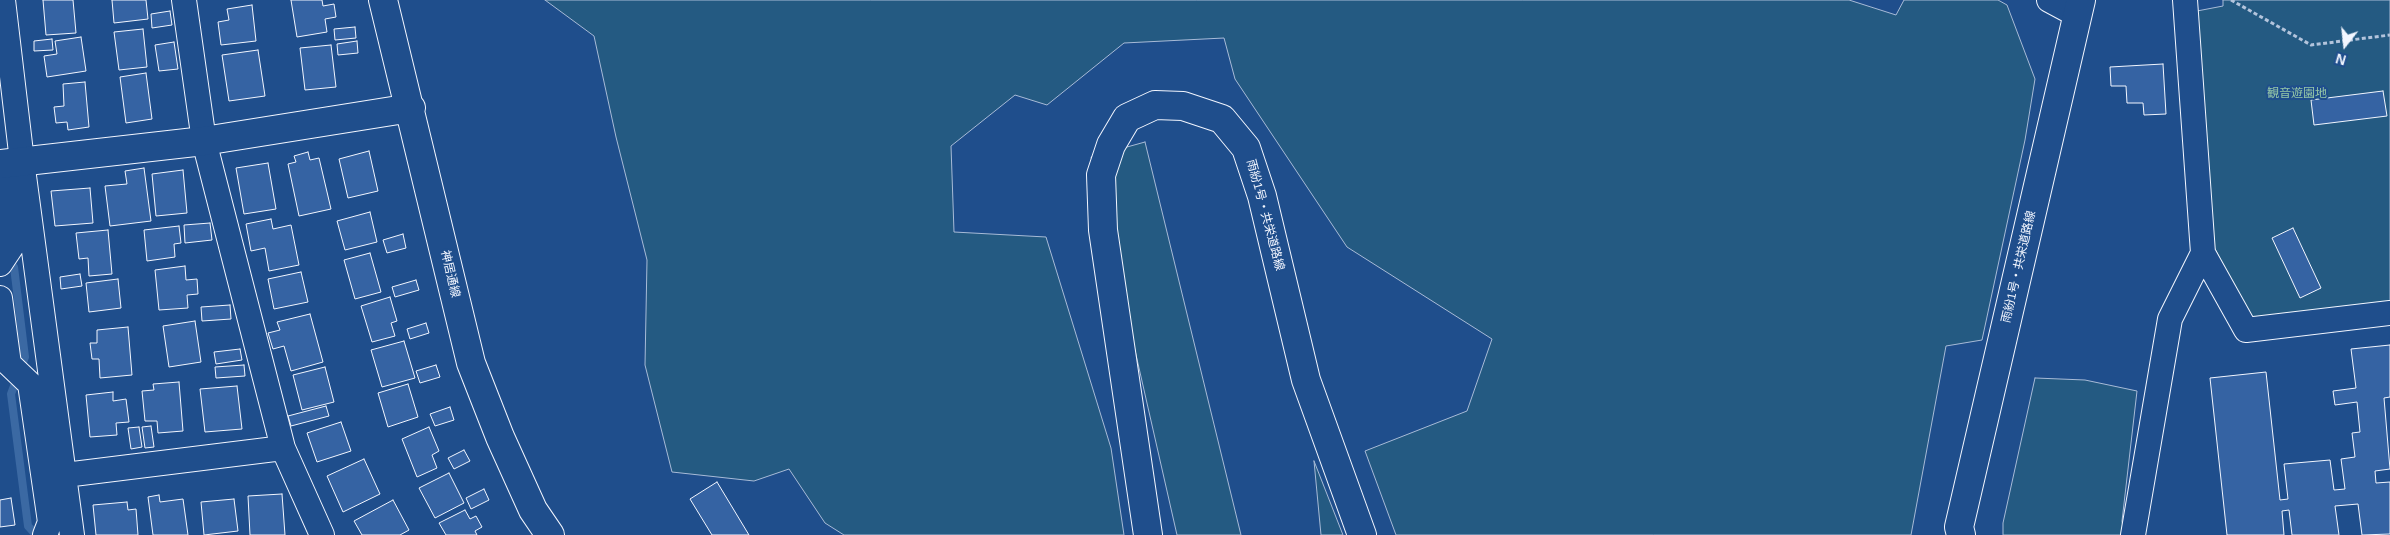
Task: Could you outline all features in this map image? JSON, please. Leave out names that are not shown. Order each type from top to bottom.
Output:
[{"type":"street","points":[[3,0],[7,167],[12,246],[4,259]]},
{"type":"street","points":[[184,0],[204,141],[283,448],[322,535]]},
{"type":"street","name":"神居通線","points":[[383,0],[411,108],[471,363],[500,437],[533,510],[550,535]]},
{"type":"street","points":[[2049,0],[2079,7]]},
{"type":"street","points":[[2185,0],[2203,253],[2246,330],[2390,313]]},
{"type":"street","name":"雨紛1号・共栄道路線","points":[[1961,535],[1959,527],[2079,7]]},
{"type":"street","name":"雨紛1号・共栄道路線","points":[[1148,535],[1103,230],[1101,175],[1111,144],[1127,118],[1155,105],[1183,106],[1222,119],[1246,148],[1262,196],[1306,380],[1362,535]]},
{"type":"street","points":[[7,167],[204,141],[411,108]]},
{"type":"street","points":[[7,167],[65,475],[72,535]]},
{"type":"street","points":[[2133,535],[2170,319],[2203,253]]},
{"type":"street","points":[[0,298],[9,364],[30,384],[50,522],[45,534]]},
{"type":"street","points":[[65,475],[283,448]]},
{"type":"path","points":[[2231,0],[2311,46],[2390,35]]},
{"type":"green space","points":[[545,0],[1849,0],[1896,15],[1904,0],[1998,0],[2007,5],[2035,79],[2025,140],[1982,340],[1946,346],[1911,535],[1396,535],[1365,451],[1467,411],[1492,339],[1347,247],[1235,79],[1224,38],[1124,43],[1047,105],[1015,95],[951,146],[954,232],[1046,237],[1111,448],[1124,535],[844,535],[825,523],[789,469],[754,481],[672,472],[645,365],[647,260],[616,137],[594,36]]},
{"type":"green space","name":"観音遊園地","points":[[2223,0],[2390,0],[2390,303],[2251,320],[2214,247],[2197,11],[2223,6]]},
{"type":"green space","points":[[1145,142],[1241,535],[1177,535],[1091,157]]},
{"type":"green space","points":[[2035,378],[2085,380],[2137,391],[2122,521],[2124,535],[2003,535],[2003,523]]},
{"type":"green space","points":[[1314,461],[1343,535],[1321,535]]},
{"type":"building","points":[[43,0],[73,0],[76,33],[46,35]]},
{"type":"building","points":[[112,0],[146,0],[148,19],[114,23]]},
{"type":"building","points":[[291,0],[322,0],[323,6],[334,4],[336,17],[325,19],[327,32],[297,37]]},
{"type":"building","points":[[252,5],[256,41],[221,45],[218,22],[229,20],[227,9]]},
{"type":"building","points":[[170,11],[172,25],[152,28],[151,14]]},
{"type":"building","points":[[355,27],[356,38],[335,40],[334,29]]},
{"type":"building","points":[[143,29],[147,67],[119,70],[114,32]]},
{"type":"building","points":[[81,37],[86,71],[47,77],[44,56],[57,54],[55,41]]},
{"type":"building","points":[[52,39],[53,50],[34,51],[34,41]]},
{"type":"building","points":[[357,41],[358,53],[338,55],[337,44]]},
{"type":"building","points":[[174,42],[178,69],[159,71],[155,45]]},
{"type":"building","points":[[331,45],[336,87],[305,90],[300,48]]},
{"type":"building","points":[[258,50],[265,96],[229,101],[222,55]]},
{"type":"building","points":[[2163,64],[2166,114],[2144,115],[2143,103],[2127,103],[2126,86],[2111,86],[2110,67]]},
{"type":"building","points":[[146,73],[152,119],[126,123],[120,77]]},
{"type":"building","points":[[85,82],[89,127],[68,130],[67,122],[56,123],[54,107],[64,106],[63,84]]},
{"type":"building","points":[[2383,91],[2387,116],[2314,125],[2311,100]]},
{"type":"building","points":[[369,151],[378,191],[348,198],[339,159]]},
{"type":"building","points":[[308,152],[310,160],[319,158],[331,209],[299,216],[288,164],[296,162],[294,156]]},
{"type":"building","points":[[268,163],[276,209],[244,214],[236,168]]},
{"type":"building","points":[[144,168],[151,221],[110,226],[105,186],[127,184],[125,171]]},
{"type":"building","points":[[183,170],[187,213],[156,216],[152,174]]},
{"type":"building","points":[[90,188],[93,223],[55,226],[51,191]]},
{"type":"building","points":[[370,212],[377,242],[345,250],[337,221]]},
{"type":"building","points":[[271,219],[273,229],[291,225],[299,265],[269,271],[265,248],[251,251],[246,224]]},
{"type":"building","points":[[210,223],[212,240],[185,243],[184,225]]},
{"type":"building","points":[[179,226],[181,243],[174,244],[175,257],[147,261],[144,230]]},
{"type":"building","points":[[2293,228],[2321,288],[2300,298],[2272,238]]},
{"type":"building","points":[[108,230],[112,274],[89,276],[88,258],[79,259],[76,233]]},
{"type":"building","points":[[403,234],[406,248],[387,253],[383,240]]},
{"type":"building","points":[[370,253],[381,292],[355,299],[344,260]]},
{"type":"building","points":[[185,266],[186,280],[197,279],[198,294],[187,295],[188,308],[159,310],[155,270]]},
{"type":"building","points":[[301,272],[308,302],[274,309],[268,279]]},
{"type":"building","points":[[80,274],[82,286],[61,289],[60,277]]},
{"type":"building","points":[[118,279],[121,308],[89,312],[86,283]]},
{"type":"building","points":[[416,280],[419,290],[395,297],[392,287]]},
{"type":"building","points":[[390,297],[397,321],[391,323],[395,336],[372,342],[361,306]]},
{"type":"building","points":[[230,305],[231,319],[202,321],[201,307]]},
{"type":"building","points":[[310,314],[323,362],[291,371],[284,346],[273,349],[268,333],[280,330],[277,322]]},
{"type":"building","points":[[195,321],[201,362],[169,367],[163,326]]},
{"type":"building","points":[[426,323],[429,333],[410,339],[407,329]]},
{"type":"building","points":[[128,327],[132,375],[100,378],[99,359],[92,359],[90,343],[97,343],[97,330]]},
{"type":"building","points":[[404,341],[415,378],[382,387],[371,350]]},
{"type":"building","points":[[2390,345],[2390,397],[2384,398],[2390,469],[2375,471],[2376,483],[2390,482],[2390,534],[2362,535],[2358,504],[2335,506],[2339,535],[2292,535],[2289,510],[2282,511],[2284,535],[2227,535],[2210,378],[2266,372],[2280,500],[2288,499],[2284,464],[2330,460],[2334,490],[2345,489],[2341,459],[2355,457],[2352,433],[2360,432],[2357,402],[2335,405],[2333,391],[2356,388],[2351,349]]},
{"type":"building","points":[[240,349],[242,360],[216,364],[214,352]]},
{"type":"building","points":[[244,365],[245,376],[216,378],[215,367]]},
{"type":"building","points":[[436,365],[440,377],[420,383],[416,371]]},
{"type":"building","points":[[325,367],[334,402],[302,410],[293,375]]},
{"type":"building","points":[[179,382],[183,431],[158,433],[157,421],[145,421],[142,391],[154,390],[153,384]]},
{"type":"building","points":[[408,384],[418,417],[388,427],[378,393]]},
{"type":"building","points":[[237,386],[242,429],[205,432],[200,389]]},
{"type":"building","points":[[113,392],[113,401],[126,399],[129,422],[116,423],[117,435],[90,437],[86,395]]},
{"type":"building","points":[[326,406],[329,416],[291,426],[288,416]]},
{"type":"building","points":[[450,407],[454,420],[435,426],[430,414]]},
{"type":"building","points":[[341,422],[351,451],[317,462],[307,433]]},
{"type":"building","points":[[151,426],[154,447],[145,448],[142,427]]},
{"type":"building","points":[[139,427],[142,447],[131,449],[128,428]]},
{"type":"building","points":[[429,427],[439,451],[432,455],[437,468],[417,477],[402,439]]},
{"type":"building","points":[[464,450],[470,461],[454,469],[448,458]]},
{"type":"building","points":[[364,459],[380,494],[343,512],[327,476]]},
{"type":"building","points":[[449,473],[464,503],[435,518],[419,488]]},
{"type":"building","points":[[717,482],[749,535],[712,535],[690,499]]},
{"type":"building","points":[[484,489],[489,500],[471,509],[466,498]]},
{"type":"building","points":[[282,494],[285,535],[250,535],[248,496]]},
{"type":"building","points":[[159,495],[160,502],[183,499],[188,535],[153,535],[148,497]]},
{"type":"building","points":[[11,498],[15,525],[0,527],[0,500]]},
{"type":"building","points":[[234,499],[238,531],[204,535],[201,502]]},
{"type":"building","points":[[393,500],[409,530],[400,535],[362,535],[354,521]]},
{"type":"building","points":[[127,502],[128,510],[136,509],[138,535],[96,535],[93,505]]},
{"type":"building","points":[[465,510],[470,519],[476,516],[482,527],[475,531],[477,535],[446,535],[439,523]]},
{"type":"waterway","points":[[5,260],[14,267],[25,357],[11,394],[28,526],[36,535]]}]
